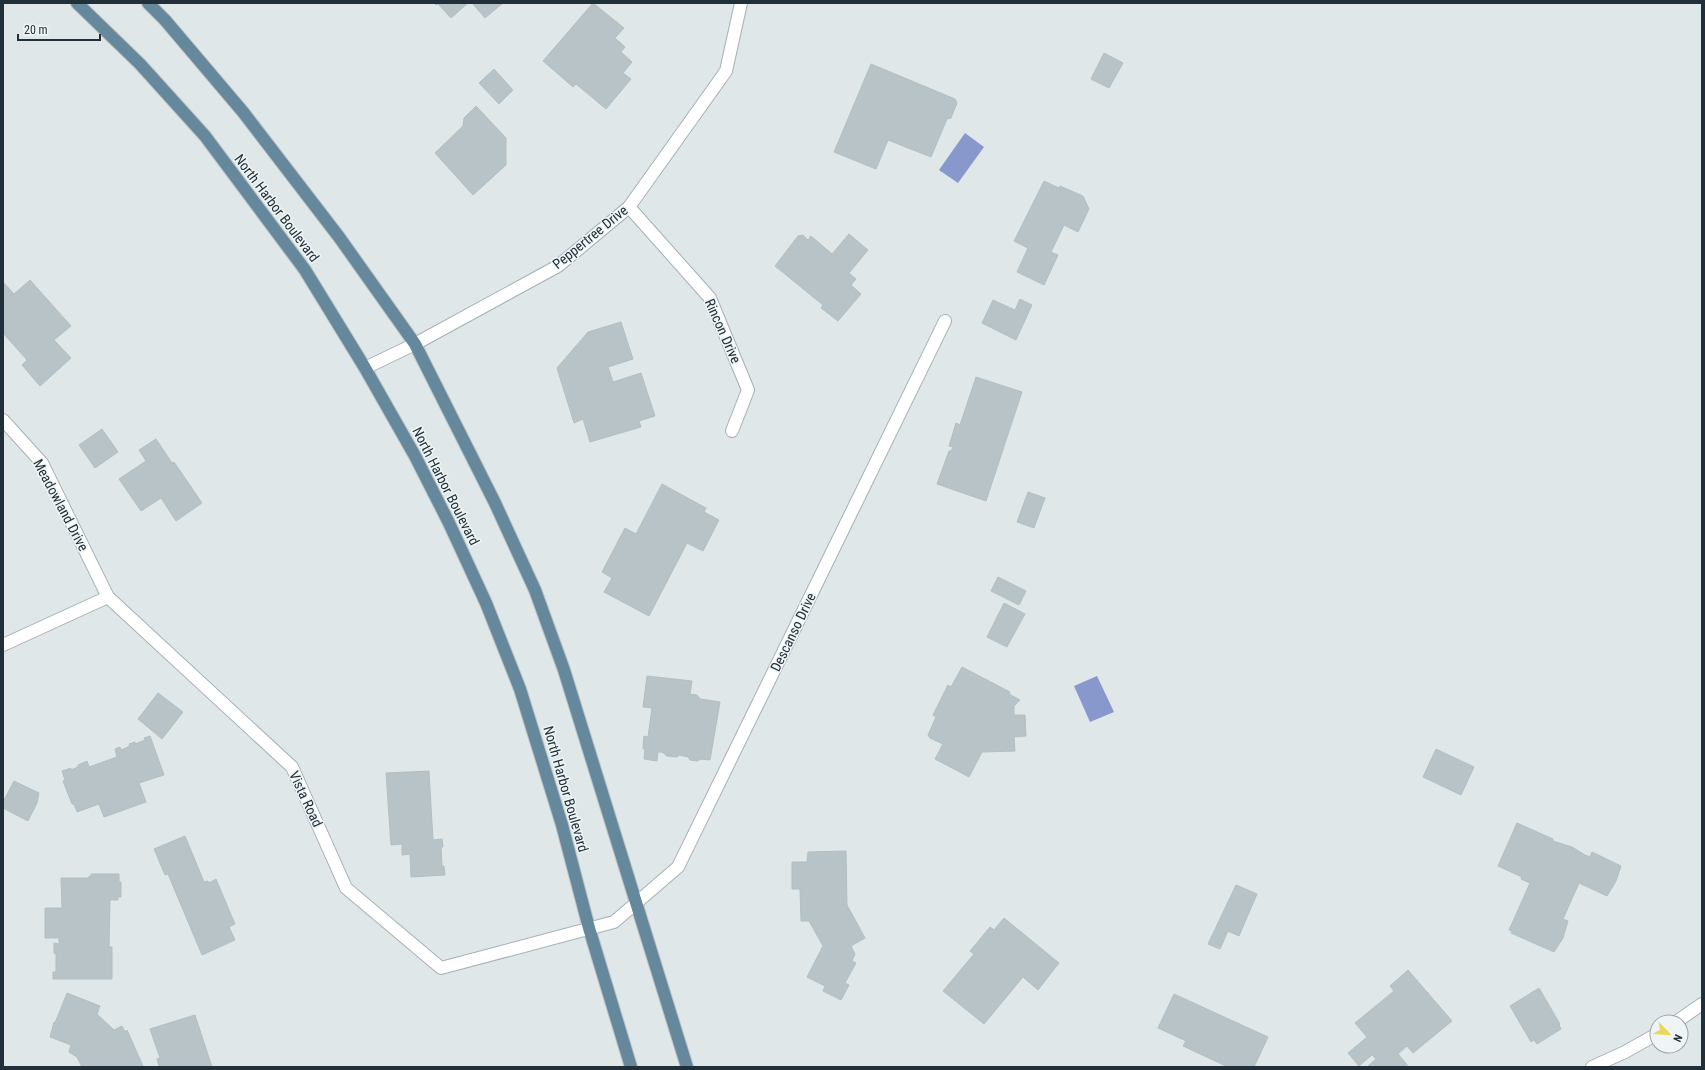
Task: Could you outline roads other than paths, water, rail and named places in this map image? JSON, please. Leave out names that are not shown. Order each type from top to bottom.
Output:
[{"type":"main road","name":"North Harbor Boulevard","points":[[77,3],[140,64],[205,136],[305,270],[365,368],[415,456],[446,516],[489,610],[523,697],[562,825],[589,928],[631,1067]]},
{"type":"main road","points":[[148,3],[165,20],[243,112],[339,237],[415,344],[495,503],[535,590],[564,670],[638,903],[687,1067]]},
{"type":"street","name":"Peppertree Drive","points":[[365,368],[415,344],[558,266],[629,207],[726,71],[741,3]]},
{"type":"street","name":"Rincon Drive","points":[[629,207],[710,298],[748,390],[732,431]]},
{"type":"street","name":"Descanso Drive","points":[[614,922],[638,903],[678,867],[945,321]]},
{"type":"street","name":"Meadowland Drive","points":[[3,420],[42,463],[108,597]]},
{"type":"street","name":"Vista Road","points":[[108,597],[292,767],[346,888],[441,968],[614,922]]},
{"type":"street","points":[[3,645],[108,597]]},
{"type":"street","points":[[1688,1014],[1702,1004]]},
{"type":"street","points":[[1592,1067],[1625,1052],[1649,1038]]},
{"type":"water","points":[[965,133],[984,147],[958,183],[939,170]]},
{"type":"water","points":[[1097,676],[1114,712],[1090,722],[1074,686]]}]
